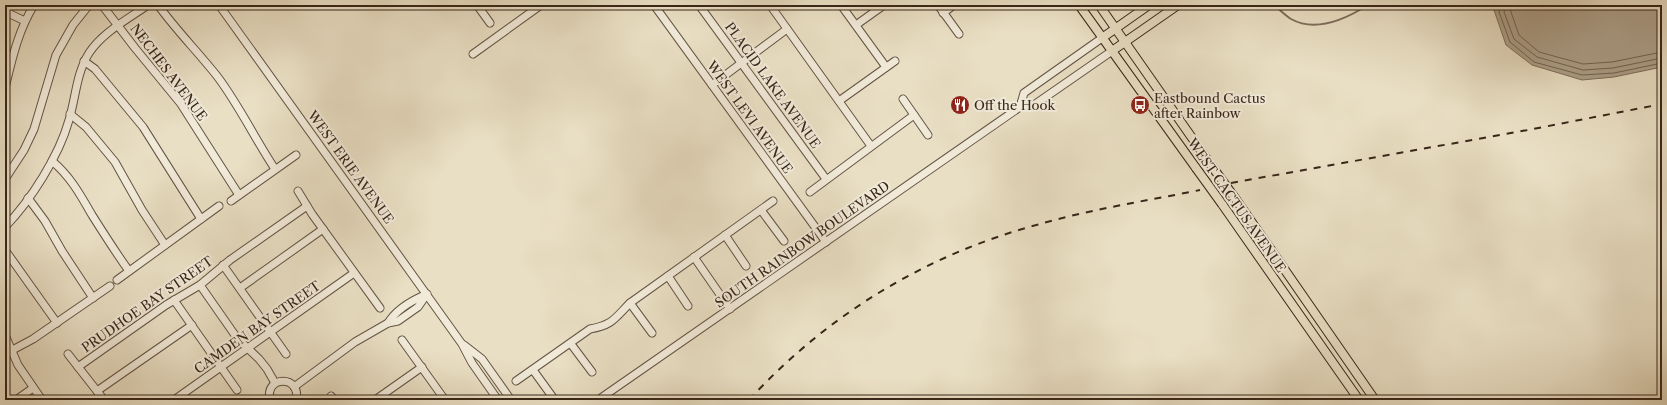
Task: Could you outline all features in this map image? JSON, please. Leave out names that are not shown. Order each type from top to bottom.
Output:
[{"type":"main road","name":"WEST CACTUS AVENUE","points":[[1079,5],[1222,204],[1359,400]]},
{"type":"main road","name":"WEST CACTUS AVENUE","points":[[1099,5],[1375,400]]},
{"type":"main road","name":"SOUTH RAINBOW BOULEVARD","points":[[1102,38],[1150,5]]},
{"type":"main road","name":"SOUTH RAINBOW BOULEVARD","points":[[1112,51],[1178,5]]},
{"type":"street","points":[[5,88],[13,50],[25,21],[34,5]]},
{"type":"street","points":[[5,179],[24,150],[34,129],[56,55],[73,25],[89,5]]},
{"type":"street","name":"NECHES AVENUE","points":[[102,5],[177,99],[239,195]]},
{"type":"street","points":[[5,227],[28,198],[52,161],[65,132],[77,79],[84,61],[100,40],[118,25],[148,5]]},
{"type":"street","points":[[158,5],[177,30],[217,76],[258,145],[276,170]]},
{"type":"street","name":"WEST ERIE AVENUE","points":[[219,5],[427,294],[462,344],[472,364],[498,400]]},
{"type":"street","points":[[477,5],[490,23]]},
{"type":"street","points":[[473,54],[541,5]]},
{"type":"street","name":"WEST LEVI AVENUE","points":[[654,5],[826,242]]},
{"type":"street","name":"PLACID LAKE AVENUE","points":[[699,5],[826,179]]},
{"type":"street","points":[[770,5],[871,146]]},
{"type":"street","points":[[841,5],[886,67]]},
{"type":"street","points":[[856,25],[884,5]]},
{"type":"street","points":[[938,5],[959,34]]},
{"type":"street","points":[[944,13],[954,5]]},
{"type":"street","points":[[5,8],[10,14],[25,21]]},
{"type":"street","points":[[712,85],[788,29]]},
{"type":"street","name":"SOUTH RAINBOW BOULEVARD","points":[[1020,107],[1024,93],[1102,38]]},
{"type":"street","name":"SOUTH RAINBOW BOULEVARD","points":[[598,400],[1020,107],[1034,105],[1112,51]]},
{"type":"street","points":[[84,61],[95,68],[143,127],[201,219]]},
{"type":"street","points":[[839,101],[895,61]]},
{"type":"street","points":[[903,99],[928,136]]},
{"type":"street","points":[[70,114],[86,127],[115,162],[142,210],[165,245]]},
{"type":"street","points":[[810,192],[914,115]]},
{"type":"street","points":[[231,201],[296,155]]},
{"type":"street","points":[[52,161],[62,169],[78,190],[112,246],[130,271]]},
{"type":"street","points":[[298,191],[322,229],[380,308]]},
{"type":"street","points":[[28,198],[45,221],[62,251],[93,298]]},
{"type":"street","points":[[516,381],[590,330],[612,323],[630,303],[773,201]]},
{"type":"street","points":[[117,280],[219,206]]},
{"type":"street","name":"PRUDHOE BAY STREET","points":[[78,367],[174,300],[200,285],[223,265],[307,206]]},
{"type":"street","points":[[761,210],[784,241]]},
{"type":"street","points":[[240,288],[322,229]]},
{"type":"street","points":[[725,235],[746,266]]},
{"type":"street","points":[[5,250],[57,323]]},
{"type":"street","points":[[694,257],[730,308]]},
{"type":"street","points":[[223,265],[286,354]]},
{"type":"street","name":"CAMDEN BAY STREET","points":[[174,400],[354,273]]},
{"type":"street","points":[[668,276],[688,306]]},
{"type":"street","points":[[200,285],[237,338],[259,359],[275,383]]},
{"type":"street","points":[[5,354],[33,340],[110,286]]},
{"type":"street","points":[[294,387],[355,342],[388,323],[393,316],[413,300],[427,294]]},
{"type":"street","points":[[174,300],[237,390]]},
{"type":"street","points":[[630,303],[652,333]]},
{"type":"street","points":[[97,391],[192,325]]},
{"type":"street","points":[[5,335],[18,365],[42,400]]},
{"type":"street","points":[[402,340],[445,400]]},
{"type":"street","name":"WEST ERIE AVENUE","points":[[462,344],[482,359],[511,400]]},
{"type":"street","points":[[571,344],[592,372]]},
{"type":"street","points":[[68,354],[104,400]]},
{"type":"street","points":[[375,400],[422,367]]},
{"type":"street","points":[[534,370],[554,399]]},
{"type":"street","points":[[270,400],[269,390],[275,383],[283,381],[294,387],[297,395],[296,400]]},
{"type":"street","points":[[16,400],[33,388]]},
{"type":"water","points":[[1498,5],[1662,5],[1662,67],[1614,77],[1582,80],[1532,65],[1506,45],[1494,10]]},
{"type":"waterway","points":[[1274,5],[1291,19],[1310,25],[1341,19],[1368,5]]},
{"type":"railway","points":[[1231,183],[1528,130],[1662,104]]},
{"type":"railway","points":[[749,400],[812,340],[846,314],[919,270],[958,252],[998,237],[1040,224],[1099,210],[1200,190]]},
{"type":"place","name":"Off the Hook","points":[[960,105]]},
{"type":"place","name":"Eastbound Cactus after Rainbow","points":[[1140,105]]}]
